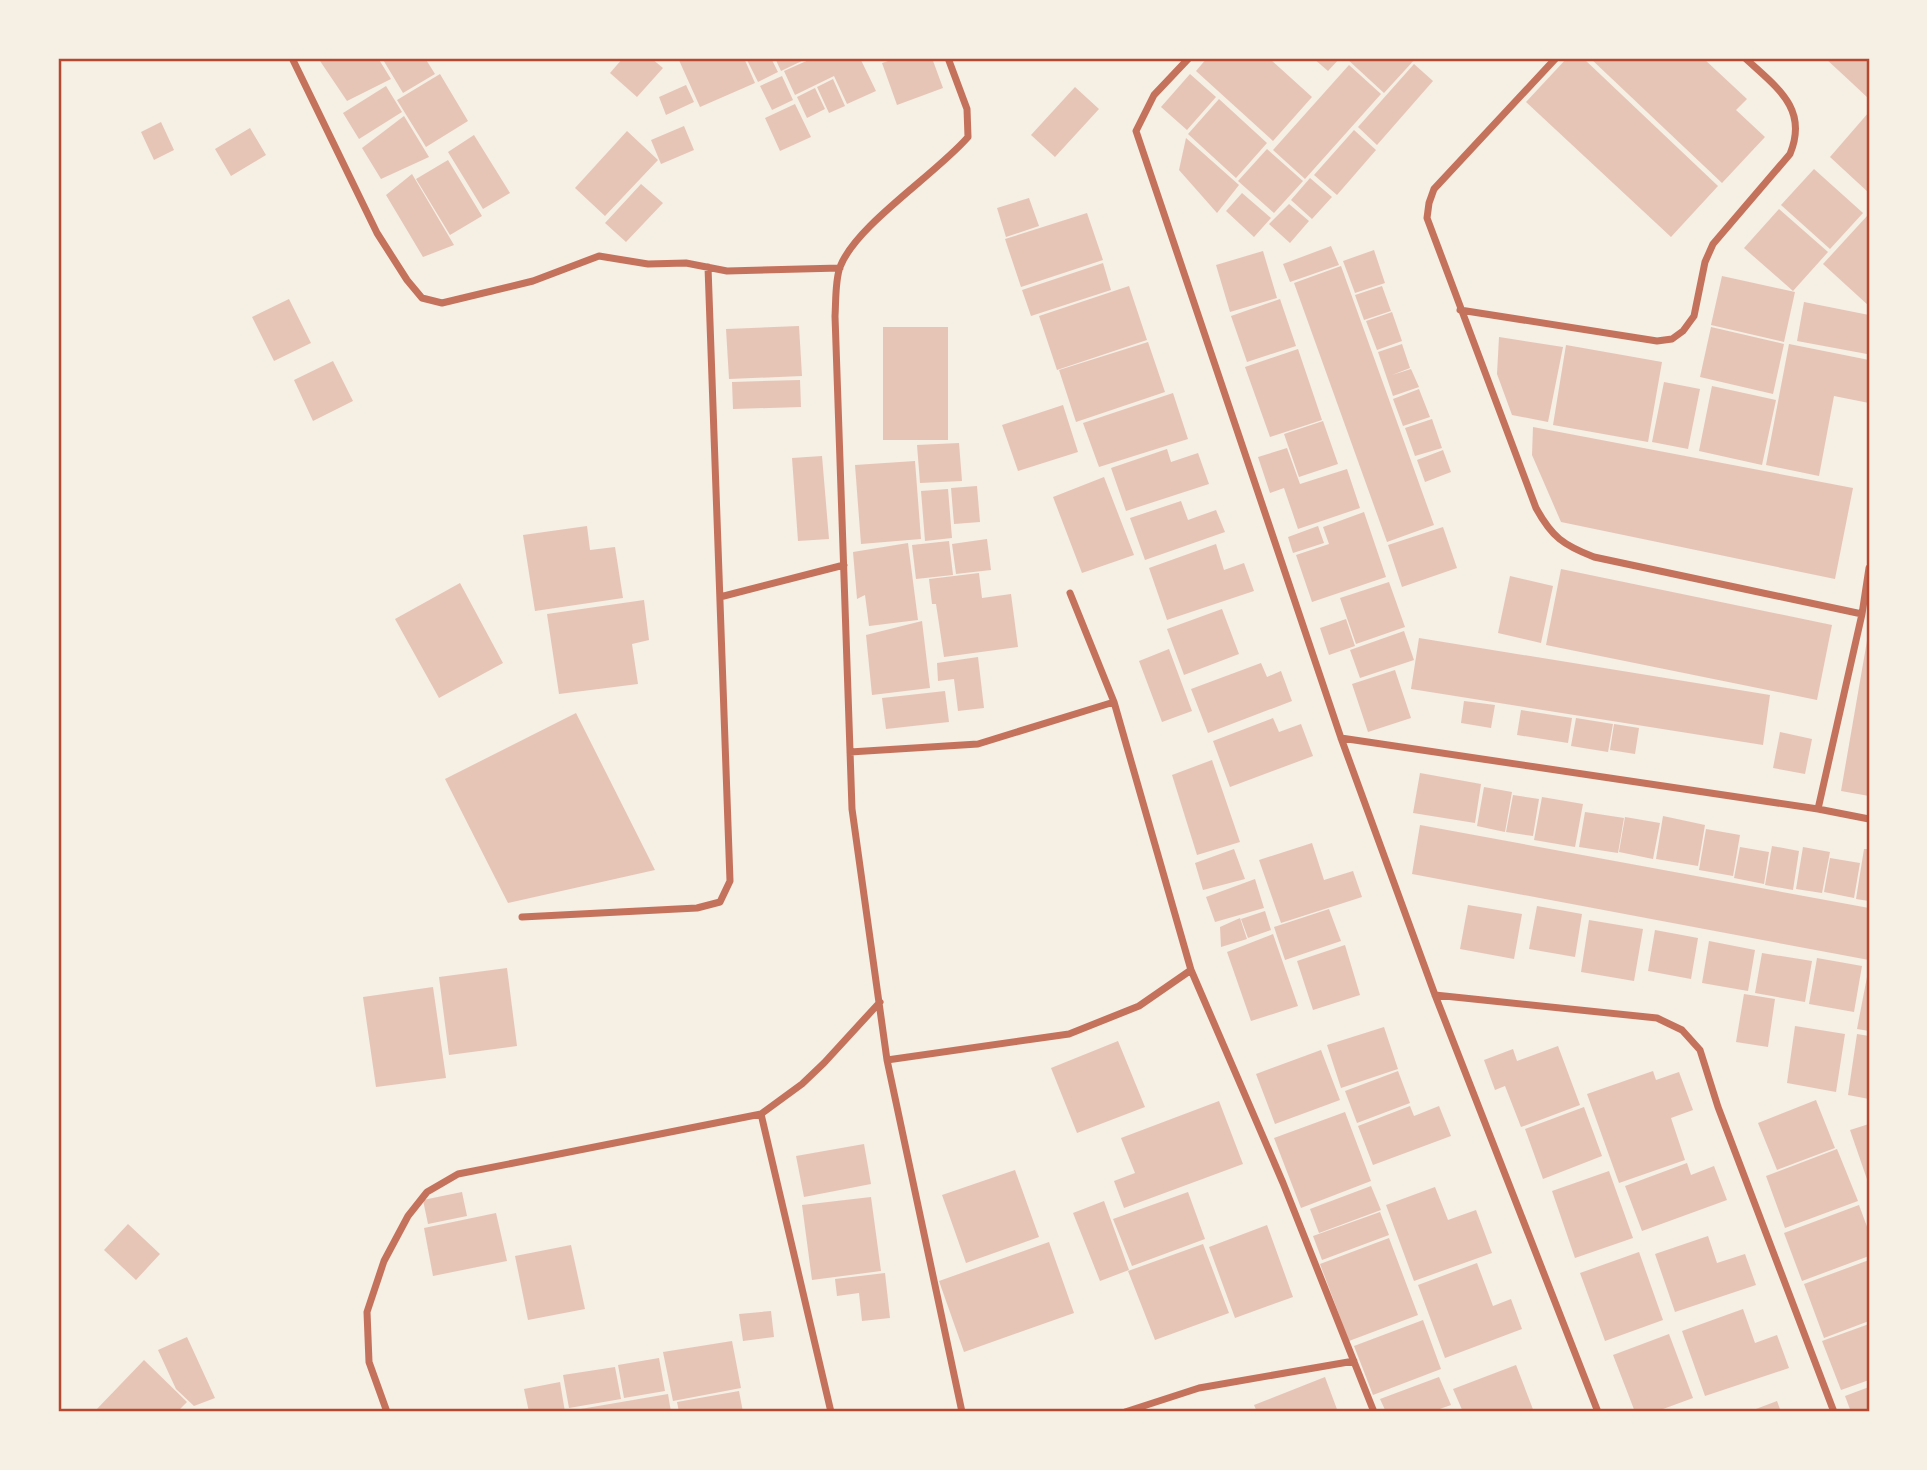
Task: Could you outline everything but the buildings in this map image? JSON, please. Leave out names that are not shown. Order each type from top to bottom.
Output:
[{"type":"street","points":[[292,58],[377,233],[422,298],[442,303],[533,281],[599,257],[648,264],[685,263],[727,271],[840,268]]},
{"type":"street","points":[[948,58],[967,109],[968,137],[953,154],[862,234],[840,268],[835,316],[852,810],[887,1060],[962,1412]]},
{"type":"street","points":[[1189,58],[1154,95],[1136,131],[1342,737],[1435,995],[1598,1412]]},
{"type":"street","points":[[1556,58],[1434,189],[1427,218],[1536,508],[1557,539],[1594,556],[1862,614]]},
{"type":"street","points":[[1460,310],[1657,341],[1672,339],[1683,331],[1694,316],[1705,262],[1713,244],[1790,154],[1797,138],[1796,118],[1786,98],[1745,58]]},
{"type":"street","points":[[522,917],[697,908],[720,902],[730,881],[708,267]]},
{"type":"street","points":[[720,597],[844,565]]},
{"type":"street","points":[[1818,809],[1862,614],[1869,568]]},
{"type":"street","points":[[1070,593],[1114,702],[1191,970],[1283,1183],[1374,1412]]},
{"type":"street","points":[[850,752],[978,744],[1114,702]]},
{"type":"street","points":[[1342,737],[1869,818]]},
{"type":"street","points":[[887,1060],[1069,1034],[1139,1006],[1191,970]]},
{"type":"street","points":[[1435,995],[1657,1018],[1682,1030],[1700,1050],[1718,1108],[1834,1412]]},
{"type":"street","points":[[387,1412],[369,1362],[368,1312],[384,1261],[408,1216],[427,1192],[458,1174],[761,1114],[802,1084],[880,1002]]},
{"type":"street","points":[[761,1114],[831,1412]]},
{"type":"street","points":[[1125,1412],[1199,1388],[1354,1361]]}]
